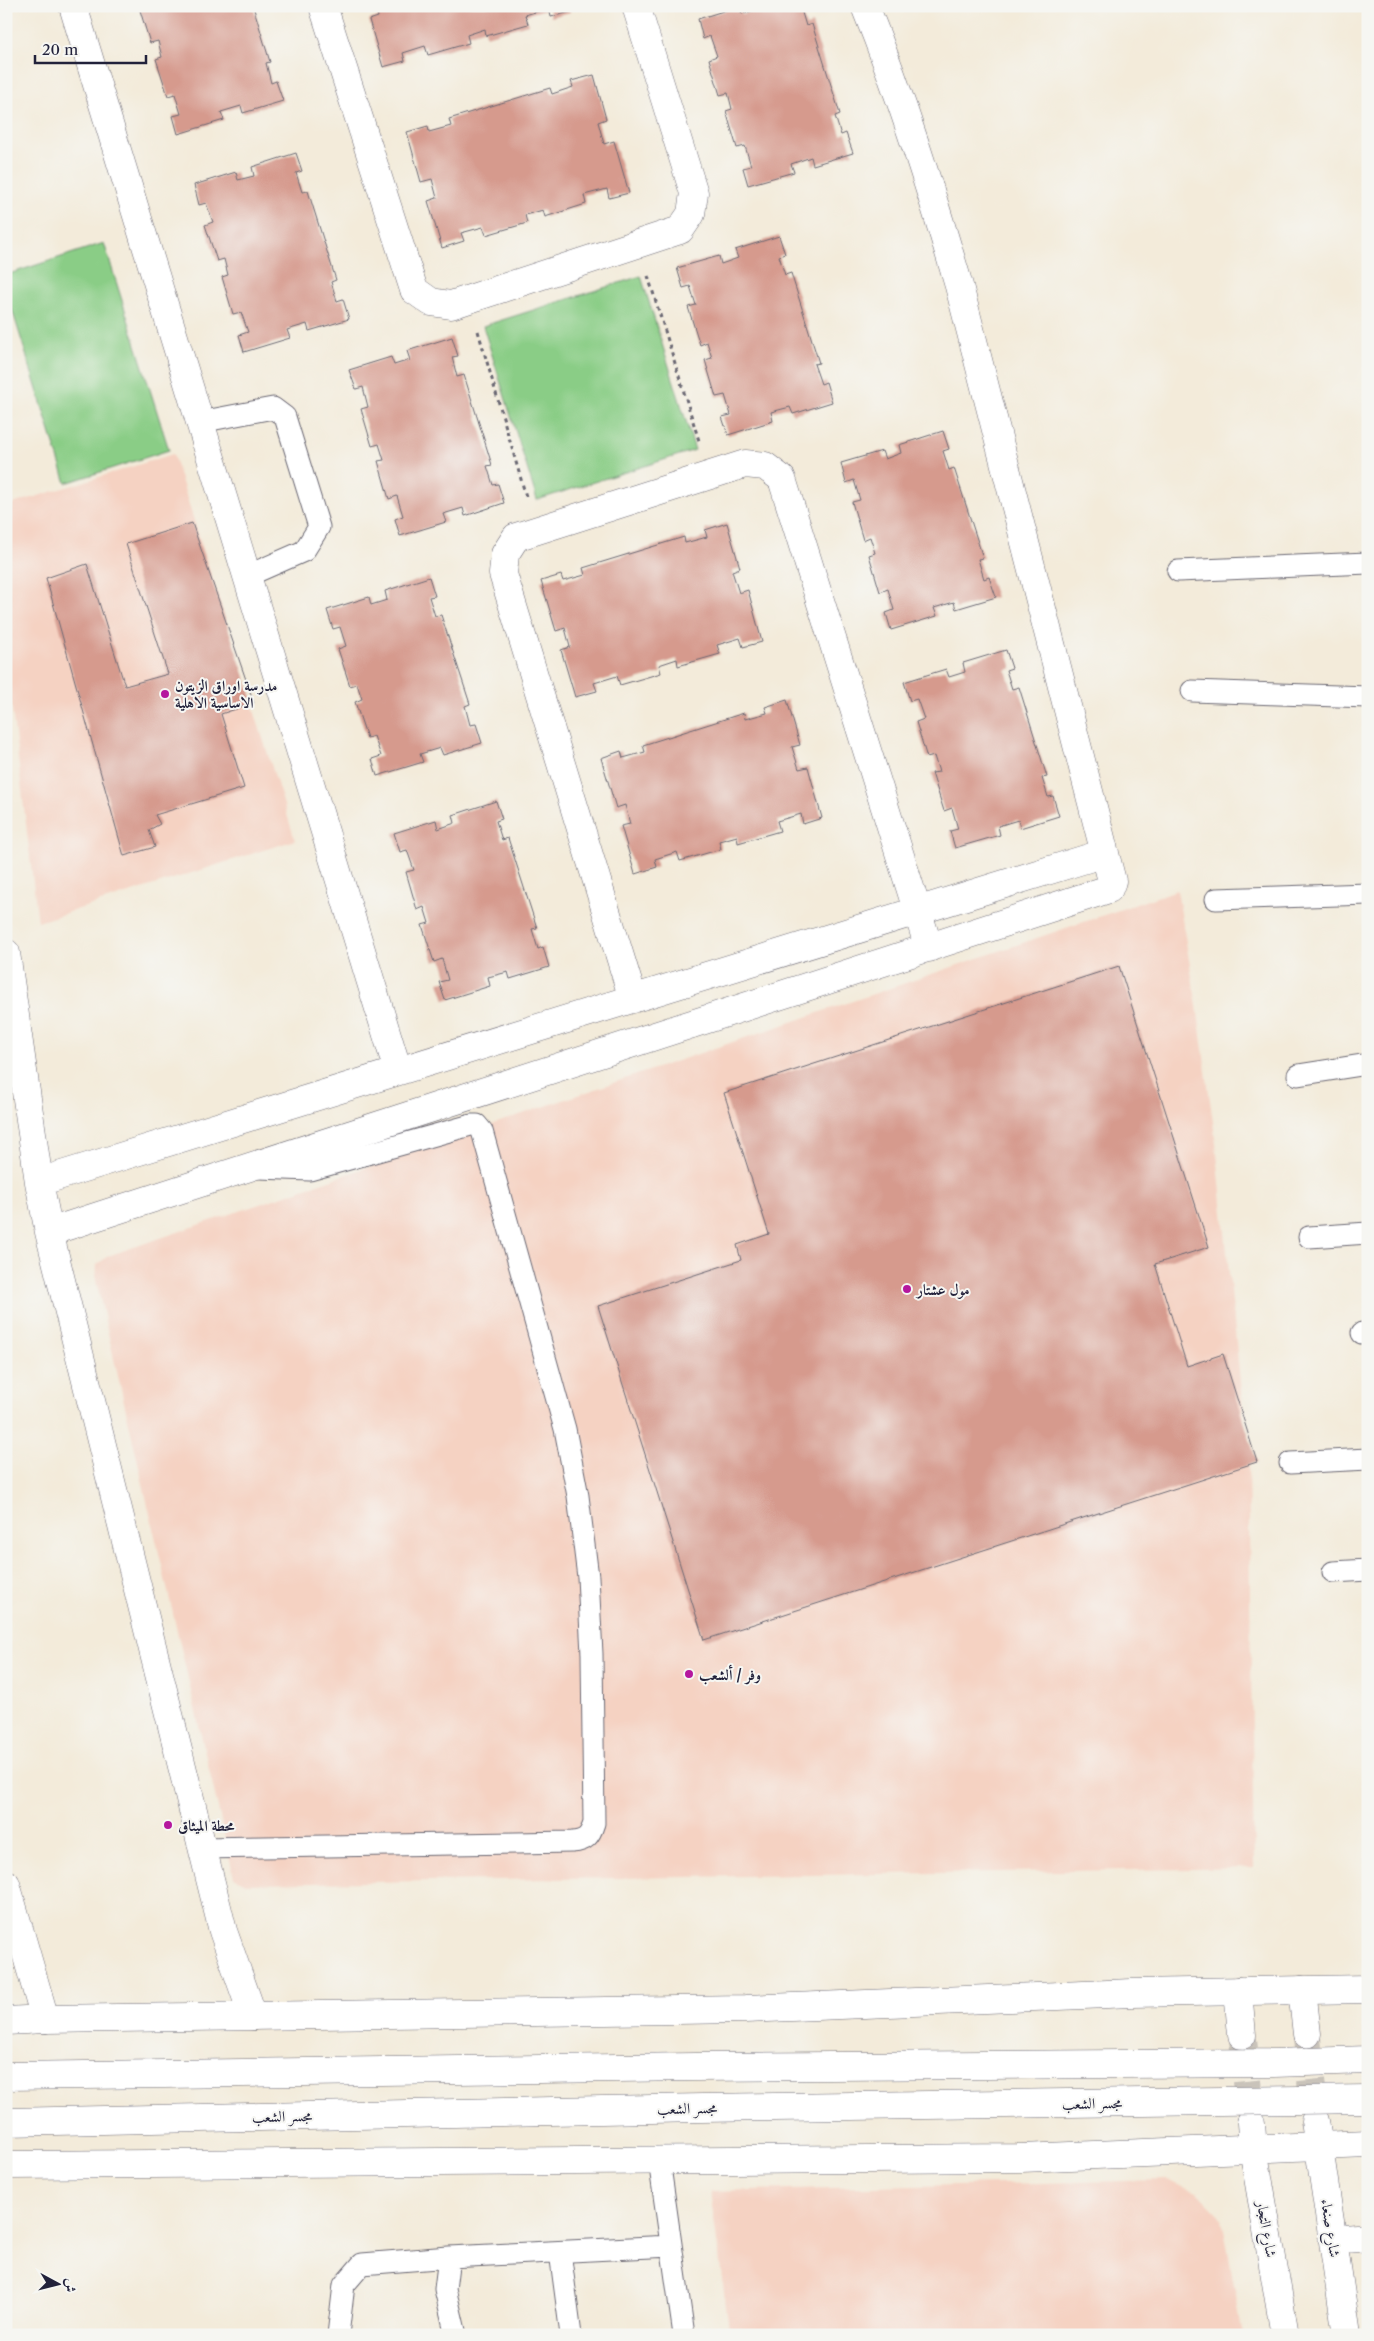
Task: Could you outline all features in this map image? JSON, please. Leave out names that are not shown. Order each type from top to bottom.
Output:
[{"type":"main road","points":[[73,6],[398,1071]]},
{"type":"main road","points":[[323,6],[414,290],[431,302],[451,305],[680,230],[691,214],[694,193],[636,6]]},
{"type":"main road","points":[[49,1232],[1109,889],[1112,881],[959,286],[932,194],[902,105],[865,6]]},
{"type":"main road","points":[[633,999],[502,574],[505,554],[516,538],[744,464],[765,466],[782,479],[929,948]]},
{"type":"main road","points":[[39,1182],[1105,853]]},
{"type":"main road","points":[[6,952],[39,1182],[49,1232],[223,1932],[252,2016]]},
{"type":"main road","points":[[6,1884],[45,2019]]},
{"type":"main road","points":[[6,2021],[746,2009],[1132,1993],[1368,1989]]},
{"type":"main road","points":[[1302,1990],[1307,2034]]},
{"type":"main road","points":[[1238,1991],[1242,2035]]},
{"type":"main road","points":[[6,2076],[704,2066],[1274,2063],[1368,2060]]},
{"type":"main road","name":"مجسر الشعب","points":[[6,2122],[702,2108],[1368,2098]]},
{"type":"main road","points":[[6,2165],[1021,2158],[1252,2135],[1317,2133],[1368,2144]]},
{"type":"main road","name":"شارع صنعاء","points":[[1317,2133],[1347,2335]]},
{"type":"main road","name":"شارع التجار","points":[[1252,2135],[1285,2335]]},
{"type":"main road","points":[[1334,2240],[1368,2237]]},
{"type":"lane","points":[[200,422],[273,408],[285,417],[320,527],[304,551],[247,576]]},
{"type":"lane","points":[[1178,571],[1368,563]]},
{"type":"lane","points":[[1192,691],[1368,697]]},
{"type":"lane","points":[[1216,899],[1368,894]]},
{"type":"lane","points":[[1298,1075],[1368,1064]]},
{"type":"lane","points":[[202,1848],[572,1842],[584,1841],[591,1833],[594,1823],[591,1635],[588,1578],[578,1496],[565,1429],[482,1131],[477,1125],[471,1125],[310,1170],[250,1167]]},
{"type":"lane","points":[[1309,1237],[1368,1233]]},
{"type":"lane","points":[[1290,1463],[1368,1459]]},
{"type":"lane","points":[[1333,1572],[1368,1570]]},
{"type":"lane","points":[[659,2160],[684,2335]]},
{"type":"lane","points":[[338,2335],[344,2285],[362,2264],[450,2257],[671,2246]]},
{"type":"lane","points":[[560,2252],[571,2335]]},
{"type":"lane","points":[[450,2257],[446,2290],[456,2335]]},
{"type":"path","points":[[638,244],[710,475]]},
{"type":"path","points":[[469,299],[535,531]]},
{"type":"shaded area","points":[[173,454],[295,840],[38,922],[6,660],[6,506]]},
{"type":"shaded area","points":[[1177,890],[1197,1006],[1216,1144],[1248,1460],[1254,1868],[248,1884],[234,1877],[96,1281],[97,1265],[108,1256]]},
{"type":"shaded area","points":[[1166,2180],[1197,2192],[1222,2218],[1243,2335],[730,2335],[710,2191]]},
{"type":"green space","points":[[104,243],[169,450],[66,483],[6,290],[6,275]]},
{"type":"green space","points":[[641,276],[695,450],[537,500],[483,326]]},
{"type":"building","points":[[253,6],[270,62],[266,63],[271,83],[276,81],[283,101],[243,113],[241,106],[221,112],[224,120],[178,134],[173,116],[181,114],[175,94],[168,96],[156,59],[162,57],[158,41],[150,43],[139,7]]},
{"type":"building","points":[[376,6],[569,6],[570,12],[551,17],[549,8],[525,15],[528,24],[486,36],[485,29],[467,35],[469,43],[428,55],[425,46],[403,53],[405,61],[383,67],[369,20],[378,17]]},
{"type":"building","points":[[739,6],[742,14],[758,9],[757,6],[800,6],[806,26],[812,24],[840,114],[835,116],[841,135],[846,133],[853,153],[813,165],[811,157],[791,164],[794,172],[748,185],[743,168],[751,166],[745,146],[737,148],[726,111],[732,109],[728,93],[720,95],[709,59],[717,56],[710,36],[703,39],[698,19]]},
{"type":"building","points":[[594,75],[606,119],[598,122],[604,144],[614,141],[629,193],[609,198],[607,189],[584,195],[586,204],[545,217],[543,210],[525,215],[527,223],[486,235],[483,227],[461,233],[464,241],[442,248],[428,201],[437,198],[432,179],[421,182],[407,132],[428,126],[429,132],[451,126],[449,119],[550,88],[552,94],[573,87],[571,81]]},
{"type":"building","points":[[296,153],[302,171],[296,173],[302,192],[308,191],[336,280],[331,282],[337,301],[343,299],[349,319],[309,331],[307,324],[287,330],[290,338],[244,352],[239,335],[248,332],[241,312],[233,314],[222,277],[228,275],[224,259],[217,261],[205,225],[213,222],[206,203],[199,205],[194,185],[236,172],[238,180],[254,176],[252,167]]},
{"type":"building","points":[[779,236],[785,254],[779,256],[785,275],[791,273],[819,363],[814,364],[821,384],[826,382],[832,402],[793,414],[790,407],[771,412],[773,421],[728,435],[722,417],[731,415],[725,395],[716,397],[705,360],[712,358],[707,342],[700,345],[688,307],[696,305],[690,286],[683,288],[677,268],[719,256],[721,264],[738,258],[735,250]]},
{"type":"building","points":[[452,337],[458,356],[452,357],[457,377],[464,375],[492,465],[487,466],[493,485],[498,484],[504,503],[465,516],[463,508],[443,514],[446,522],[400,536],[395,519],[403,516],[397,496],[389,499],[378,461],[384,460],[379,444],[372,446],[361,409],[368,407],[363,387],[356,389],[349,370],[391,357],[394,365],[410,360],[407,351]]},
{"type":"building","points":[[943,431],[949,449],[943,451],[949,470],[954,468],[983,558],[978,559],[984,579],[989,577],[996,597],[956,609],[954,602],[934,608],[937,616],[891,630],[886,613],[894,610],[888,589],[880,592],[869,555],[875,553],[870,537],[863,540],[852,502],[860,500],[854,480],[846,483],[841,463],[882,451],[885,459],[901,453],[899,445]]},
{"type":"building","name":"مدرسة اوراق الزيتون الاساسية الاهلية","points":[[192,523],[254,703],[221,714],[244,788],[155,815],[160,824],[149,830],[155,847],[124,856],[46,578],[87,564],[125,686],[168,674],[126,544]]},
{"type":"building","points":[[727,523],[740,568],[732,571],[739,593],[748,590],[762,642],[743,647],[740,638],[717,645],[720,654],[678,666],[677,659],[659,665],[661,673],[620,685],[617,676],[594,683],[597,691],[575,697],[561,650],[570,647],[565,628],[556,631],[541,581],[561,575],[563,581],[585,575],[583,568],[684,537],[685,543],[707,537],[705,530]]},
{"type":"building","points":[[429,577],[435,596],[429,597],[435,616],[441,615],[470,704],[465,706],[470,725],[476,724],[482,743],[443,755],[440,748],[420,754],[423,762],[377,776],[372,759],[381,756],[374,736],[367,738],[355,702],[362,699],[357,684],[350,686],[338,649],[346,646],[340,627],[333,629],[327,610],[369,597],[371,605],[387,600],[385,591]]},
{"type":"building","points":[[1006,650],[1012,668],[1006,670],[1012,689],[1019,687],[1047,777],[1042,778],[1048,797],[1053,796],[1059,816],[1020,828],[1018,820],[998,826],[1000,835],[955,848],[950,831],[958,829],[952,808],[944,811],[932,773],[939,772],[934,756],[927,758],[916,722],[924,719],[917,699],[910,701],[904,682],[946,669],[949,677],[965,672],[963,663]]},
{"type":"building","points":[[787,700],[800,745],[792,747],[799,769],[808,767],[822,818],[803,824],[801,814],[777,821],[780,831],[738,843],[737,836],[719,841],[721,849],[680,861],[677,852],[655,859],[657,867],[635,874],[621,826],[630,824],[625,805],[616,808],[601,758],[621,751],[623,758],[645,752],[643,745],[744,713],[745,719],[767,713],[765,707]]},
{"type":"building","points":[[496,801],[502,819],[496,821],[502,840],[508,838],[537,928],[532,929],[538,949],[543,947],[549,967],[510,979],[508,972],[488,977],[490,986],[445,1000],[439,982],[448,980],[442,959],[434,962],[422,925],[429,923],[424,907],[417,910],[406,872],[414,870],[407,850],[400,852],[394,833],[436,820],[438,829],[455,823],[453,815]]},
{"type":"building","name":"مول عشتار","points":[[1119,966],[1209,1247],[1155,1264],[1187,1366],[1223,1354],[1257,1462],[704,1640],[598,1306],[741,1260],[737,1245],[769,1234],[724,1093]]},
{"type":"tunnel","points":[[1307,2038],[1315,2121]]},
{"type":"tunnel","points":[[1243,2039],[1251,2123]]},
{"type":"place","name":"مدرسة اوراق الزيتون الاساسية الاهلية","points":[[165,694]]},
{"type":"place","name":"مول عشتار","points":[[907,1289]]},
{"type":"place","name":"وفر / ألشعب","points":[[689,1674]]},
{"type":"place","name":"محطة الميثاق","points":[[168,1825]]}]
